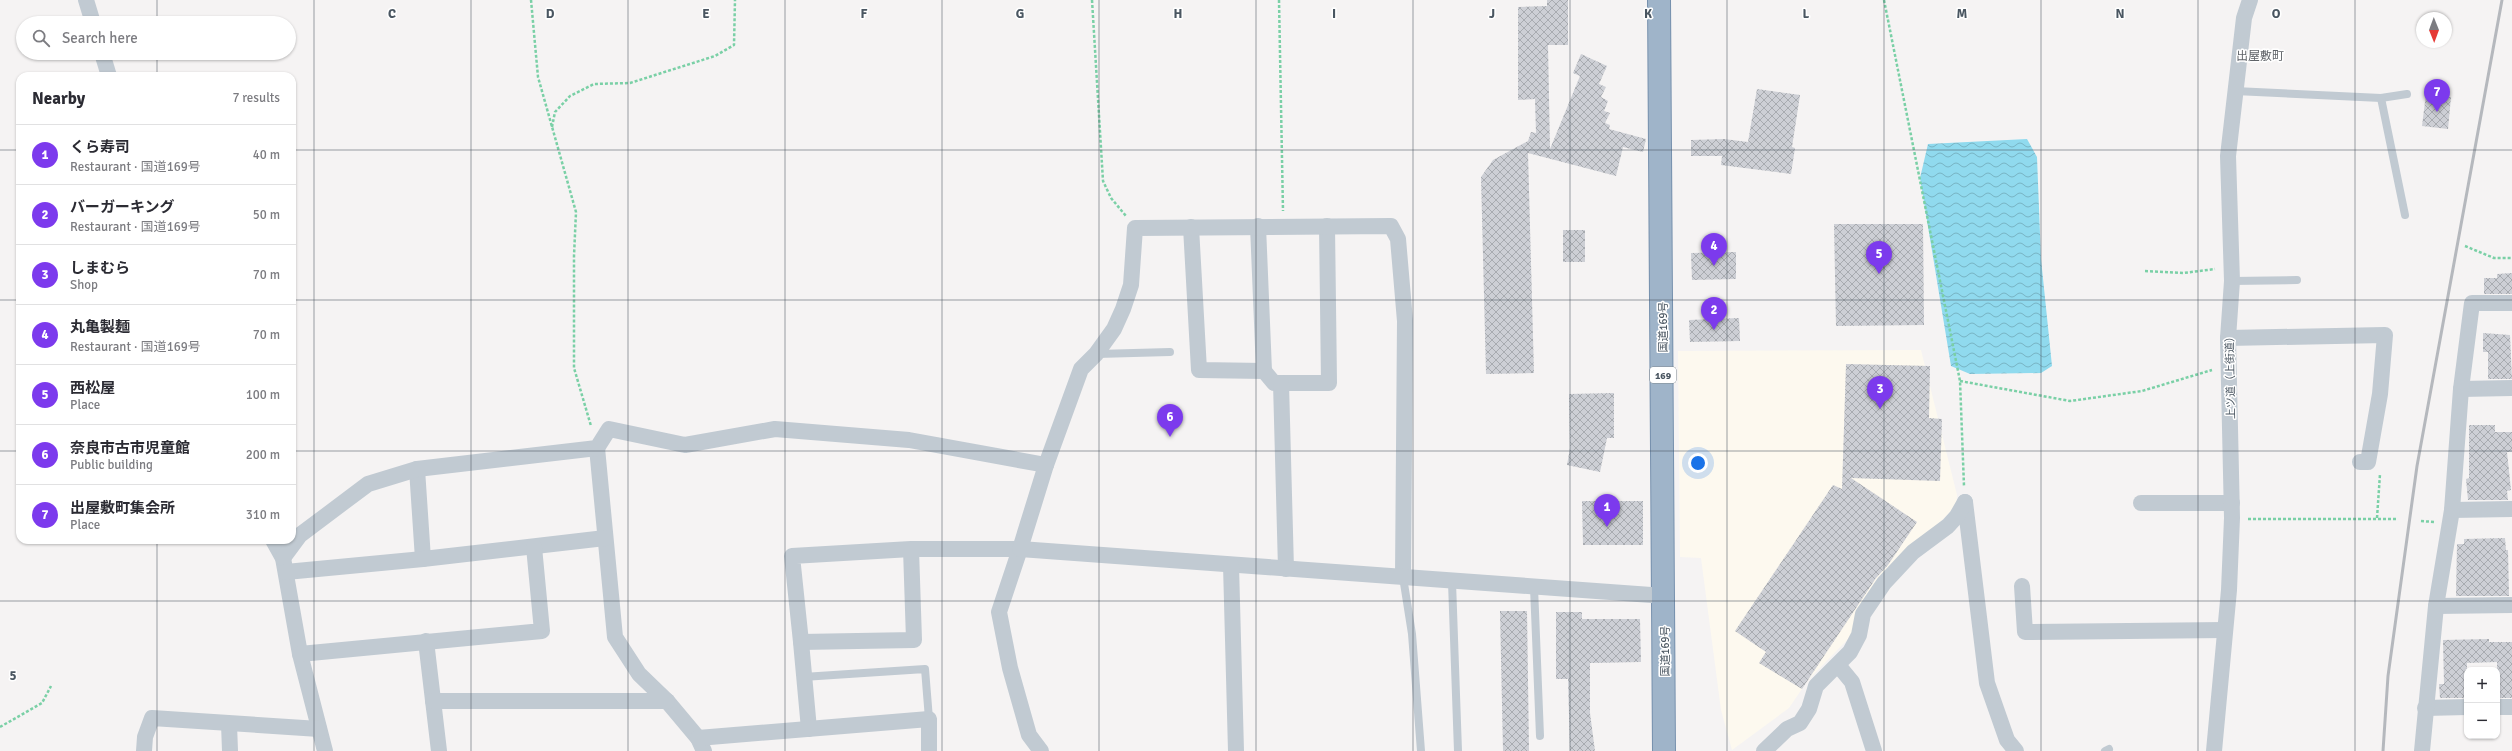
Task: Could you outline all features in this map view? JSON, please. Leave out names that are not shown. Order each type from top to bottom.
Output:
[{"type":"highway","name":"国道169号","points":[[1659,0],[1665,596],[1664,751]]},
{"type":"street","points":[[86,0],[91,16]]},
{"type":"street","name":"上ツ道（上街道）","points":[[2214,751],[2225,630],[2232,511],[2230,365],[2228,338],[2232,274],[2228,156],[2244,18],[2250,0]]},
{"type":"street","points":[[104,60],[108,72]]},
{"type":"street","points":[[1258,226],[1264,371],[1274,383],[1330,383],[1327,226]]},
{"type":"street","points":[[1041,751],[1029,735],[1010,668],[999,612],[1046,465],[1080,369],[1096,354],[1114,329],[1131,285],[1135,228],[1391,226],[1398,239],[1405,321],[1403,577]]},
{"type":"street","points":[[1191,227],[1199,370],[1264,371]]},
{"type":"street","points":[[2422,751],[2436,606],[2452,510],[2461,389],[2472,303],[2512,303]]},
{"type":"street","points":[[2228,338],[2384,335],[2380,394],[2364,462]]},
{"type":"street","points":[[1281,383],[1286,569]]},
{"type":"street","points":[[2461,389],[2512,388]]},
{"type":"street","points":[[929,751],[929,719],[809,729],[701,745],[667,701],[639,674],[614,637],[597,448],[609,429],[685,445],[776,429],[909,440],[1046,465]]},
{"type":"street","points":[[296,543],[300,535],[368,484],[417,469],[597,448]]},
{"type":"street","points":[[417,469],[423,559]]},
{"type":"street","points":[[1764,751],[1787,729],[1800,723],[1809,709],[1816,686],[1850,652],[1859,635],[1863,614],[1884,582],[1914,552],[1948,526],[1958,516],[1965,502]]},
{"type":"street","points":[[1965,502],[1987,682],[2007,740],[2016,751]]},
{"type":"street","points":[[2141,503],[2232,511]]},
{"type":"street","points":[[2452,510],[2512,509]]},
{"type":"street","points":[[285,565],[423,559],[605,538]]},
{"type":"street","points":[[275,544],[285,565],[300,654],[325,751]]},
{"type":"street","points":[[285,565],[296,544]]},
{"type":"street","points":[[300,654],[542,631],[534,547]]},
{"type":"street","points":[[809,729],[792,556],[911,549],[1020,550],[1665,596]]},
{"type":"street","points":[[801,642],[914,640],[911,549]]},
{"type":"street","points":[[1231,565],[1236,751]]},
{"type":"street","points":[[2022,586],[2025,632],[2225,630]]},
{"type":"street","points":[[2436,606],[2512,605]]},
{"type":"street","points":[[426,641],[439,751]]},
{"type":"street","points":[[1838,665],[1852,682],[1874,751]]},
{"type":"street","points":[[433,701],[667,701]]},
{"type":"street","points":[[2425,708],[2464,707]]},
{"type":"street","points":[[2500,707],[2512,707]]},
{"type":"street","points":[[144,751],[145,737],[152,718],[319,729]]},
{"type":"street","points":[[229,724],[230,751]]},
{"type":"lane","points":[[2235,91],[2381,98],[2407,94]]},
{"type":"lane","points":[[2381,98],[2406,215]]},
{"type":"lane","points":[[2232,274],[2297,280]]},
{"type":"lane","points":[[1096,354],[1170,352]]},
{"type":"lane","points":[[1403,577],[1412,634],[1421,751]]},
{"type":"lane","points":[[1452,582],[1458,751]]},
{"type":"lane","points":[[1534,586],[1540,736]]},
{"type":"lane","points":[[803,677],[925,669],[929,719]]},
{"type":"path","points":[[531,0],[538,77],[576,212],[574,256],[574,368],[597,448]]},
{"type":"path","points":[[552,128],[555,112],[570,96],[594,84],[630,83],[715,56],[734,44],[735,0]]},
{"type":"path","points":[[1092,0],[1103,182],[1111,198],[1135,228]]},
{"type":"path","points":[[1279,0],[1284,226]]},
{"type":"path","points":[[1884,0],[1960,381],[1965,502]]},
{"type":"path","points":[[2465,246],[2494,258],[2512,258]]},
{"type":"path","points":[[2146,271],[2232,274]]},
{"type":"path","points":[[1960,381],[2070,401],[2142,391],[2230,365]]},
{"type":"path","points":[[2364,462],[2380,466],[2377,518]]},
{"type":"path","points":[[2232,511],[2295,520],[2397,519]]},
{"type":"path","points":[[0,727],[42,703],[51,686]]},
{"type":"shaded area","points":[[1921,350],[1957,495],[1956,506],[1930,532],[1850,637],[1808,680],[1789,708],[1732,750],[1721,710],[1701,558],[1680,557],[1678,351]]},
{"type":"water","points":[[2027,139],[2037,157],[2041,259],[2052,366],[2041,373],[1970,374],[1951,366],[1920,178],[1928,144]]},
{"type":"building","points":[[1547,0],[1568,0],[1568,45],[1548,45],[1550,149],[1580,76],[1573,73],[1581,54],[1607,66],[1599,84],[1606,87],[1601,97],[1608,101],[1604,111],[1610,113],[1605,123],[1610,125],[1609,129],[1646,139],[1643,152],[1623,147],[1616,176],[1528,153],[1534,373],[1486,374],[1481,177],[1493,160],[1528,141],[1531,132],[1536,133],[1535,99],[1518,100],[1518,7],[1547,6]]},
{"type":"building","points":[[1757,89],[1800,95],[1792,147],[1795,148],[1791,174],[1721,165],[1722,156],[1691,156],[1691,140],[1724,139],[1748,142]]},
{"type":"building","points":[[2426,94],[2451,97],[2448,129],[2422,126]]},
{"type":"building","points":[[1834,224],[1923,224],[1924,325],[1836,326]]},
{"type":"building","points":[[1563,230],[1585,230],[1585,262],[1563,262]]},
{"type":"building","points":[[1736,252],[1736,279],[1692,280],[1691,253]]},
{"type":"building","points":[[2512,273],[2512,294],[2484,294],[2484,278],[2497,278],[2497,274]]},
{"type":"building","points":[[1739,318],[1740,341],[1690,342],[1689,320]]},
{"type":"building","points":[[2483,333],[2510,335],[2512,379],[2488,379],[2488,352],[2483,352]]},
{"type":"building","points":[[1846,364],[1930,366],[1929,418],[1942,419],[1940,481],[1851,478],[1917,522],[1888,565],[1876,578],[1802,689],[1759,663],[1766,652],[1735,631],[1833,485],[1842,489]]},
{"type":"building","points":[[1614,393],[1614,438],[1607,438],[1600,472],[1567,465],[1570,448],[1569,394]]},
{"type":"building","points":[[2469,425],[2495,425],[2495,432],[2512,432],[2512,452],[2507,452],[2511,490],[2507,491],[2508,500],[2468,500],[2466,479],[2469,478]]},
{"type":"building","points":[[1582,501],[1643,501],[1643,545],[1583,545]]},
{"type":"building","points":[[2505,538],[2506,550],[2508,550],[2509,596],[2456,596],[2457,544],[2464,544],[2464,539]]},
{"type":"building","points":[[1500,611],[1527,611],[1529,751],[1503,751]]},
{"type":"building","points":[[1556,612],[1582,612],[1582,619],[1640,619],[1641,662],[1590,663],[1590,713],[1595,751],[1570,751],[1568,679],[1556,679]]},
{"type":"building","points":[[2489,639],[2489,642],[2512,642],[2512,698],[2500,698],[2500,667],[2497,667],[2497,662],[2467,663],[2467,667],[2464,667],[2464,698],[2440,698],[2439,684],[2444,684],[2443,640]]},
{"type":"railway","points":[[2383,751],[2388,676],[2417,466],[2502,0]]},
{"type":"place","name":"出屋敷町集会所","points":[[2437,112]]},
{"type":"place","name":"丸亀製麺","points":[[1714,266]]},
{"type":"place","name":"西松屋","points":[[1879,274]]},
{"type":"place","name":"バーガーキング","points":[[1714,330]]},
{"type":"place","name":"しまむら","points":[[1880,409]]},
{"type":"place","name":"奈良市古市児童館","points":[[1170,437]]},
{"type":"place","name":"くら寿司","points":[[1607,527]]},
{"type":"district","name":"出屋敷町","points":[[2260,56]]}]
